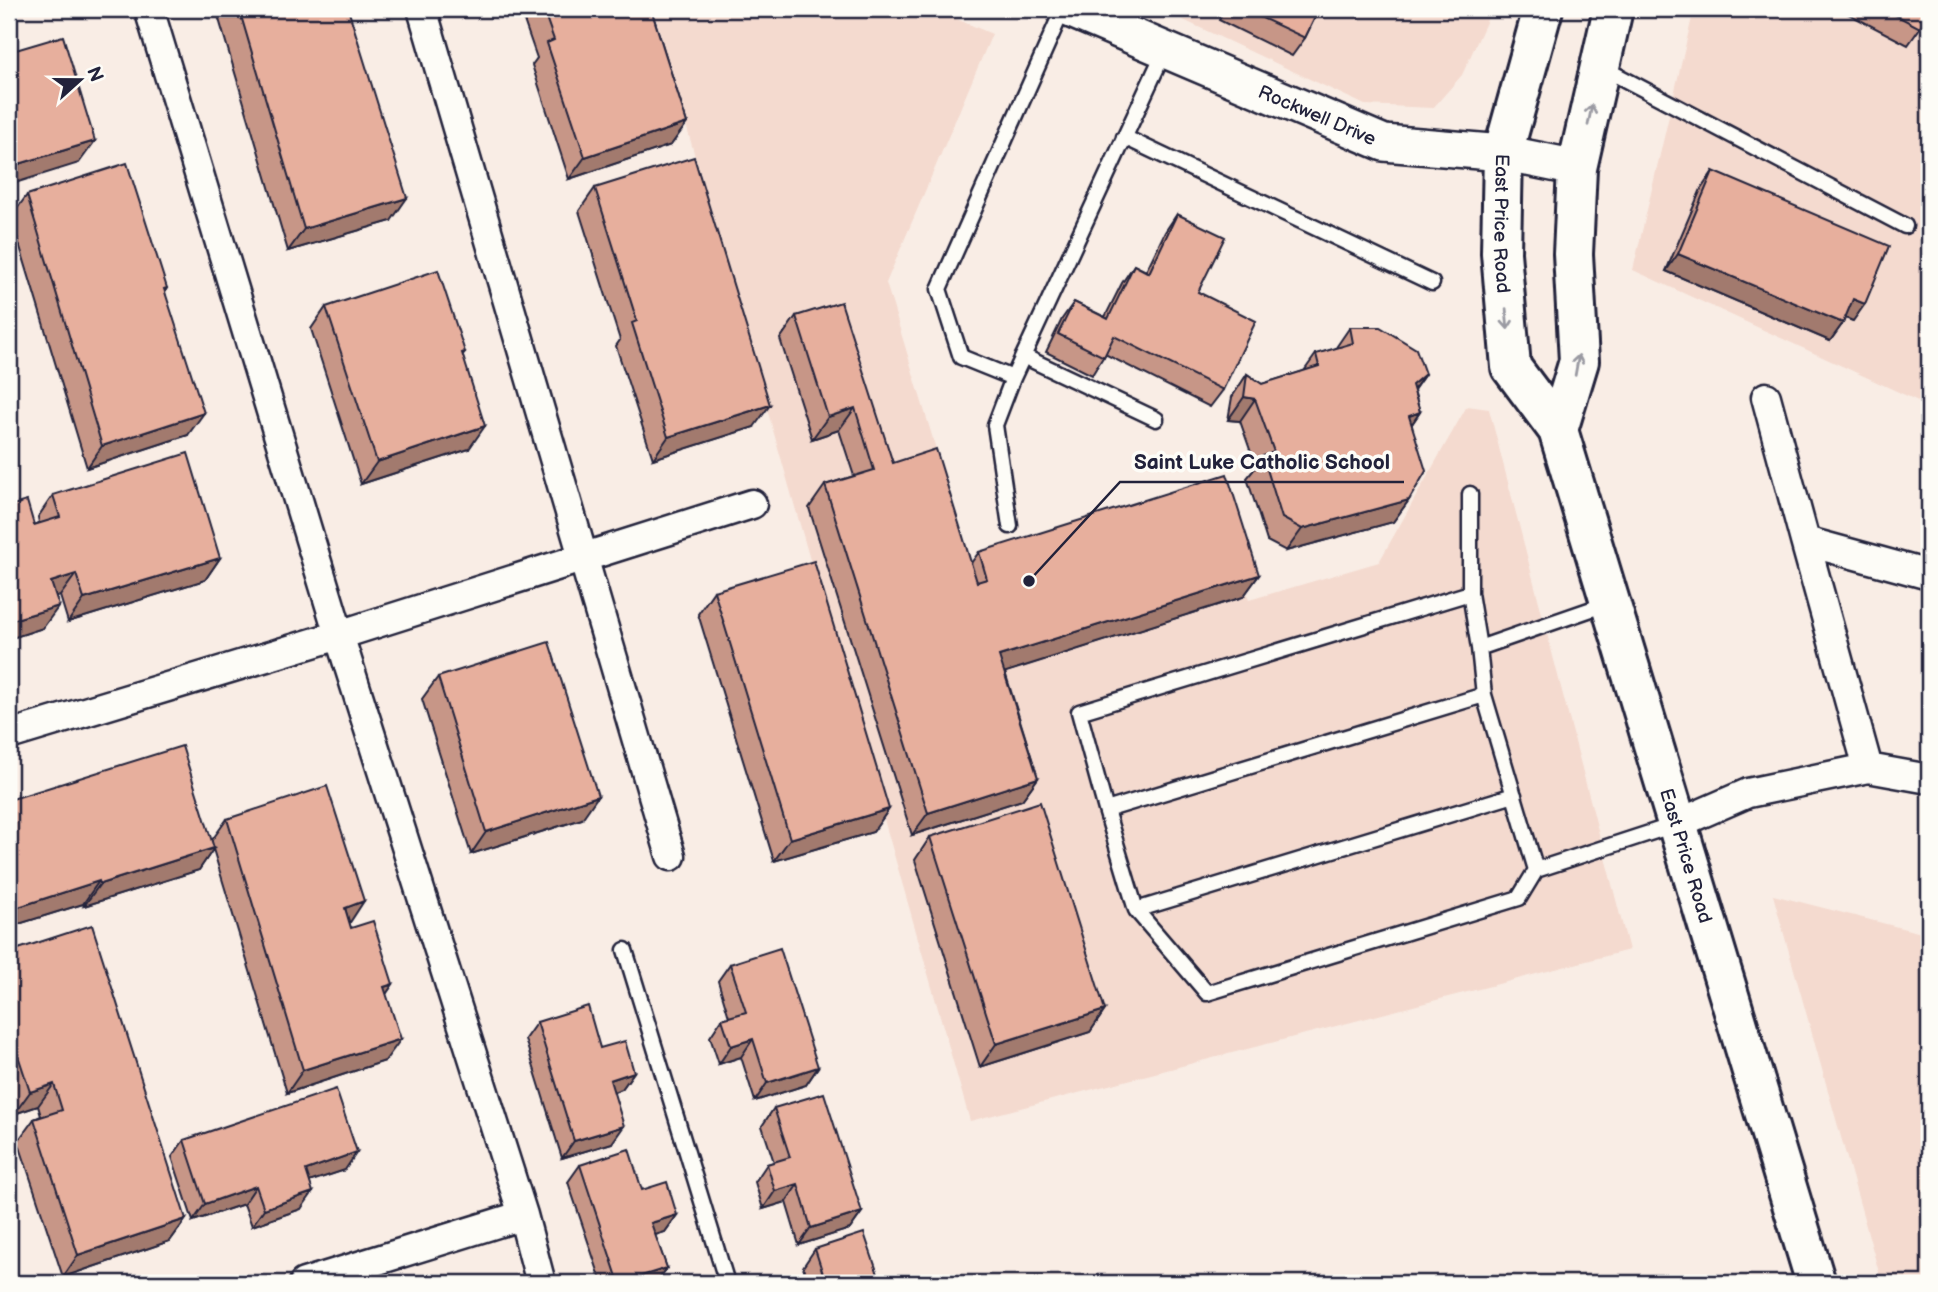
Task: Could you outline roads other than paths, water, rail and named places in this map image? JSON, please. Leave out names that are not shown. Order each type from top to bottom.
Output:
[{"type":"main road","name":"East Price Road","points":[[1543,9],[1503,153],[1501,253],[1511,367],[1558,430],[1816,1283]]},
{"type":"main road","points":[[1558,430],[1579,361],[1573,254],[1577,168],[1613,9]]},
{"type":"street","points":[[149,9],[340,635],[523,1215],[541,1283]]},
{"type":"street","points":[[422,9],[671,856]]},
{"type":"street","name":"Rockwell Drive","points":[[1069,9],[1384,143],[1503,153],[1577,168]]},
{"type":"street","points":[[1766,397],[1868,768]]},
{"type":"street","points":[[9,735],[340,635],[752,504]]},
{"type":"street","points":[[1805,541],[1929,575]]},
{"type":"street","points":[[1677,824],[1748,793],[1868,768],[1929,779]]},
{"type":"street","points":[[303,1283],[523,1215]]},
{"type":"lane","points":[[1013,378],[961,357],[939,289],[1063,9]]},
{"type":"lane","points":[[1010,526],[995,425],[1023,356],[1166,50]]},
{"type":"lane","points":[[1599,65],[1905,226]]},
{"type":"lane","points":[[1124,137],[1432,283]]},
{"type":"lane","points":[[1023,356],[1156,419]]},
{"type":"lane","points":[[1470,494],[1469,593],[1484,695],[1536,870]]},
{"type":"lane","points":[[1469,593],[1079,712],[1136,910],[1206,993],[1519,898],[1536,870],[1677,824]]},
{"type":"lane","points":[[1479,648],[1610,603]]},
{"type":"lane","points":[[1106,810],[1484,695]]},
{"type":"lane","points":[[1136,910],[1514,795]]},
{"type":"lane","points":[[625,950],[727,1283]]},
{"type":"place","name":"Saint Luke Catholic School","points":[[1029,581]]}]
